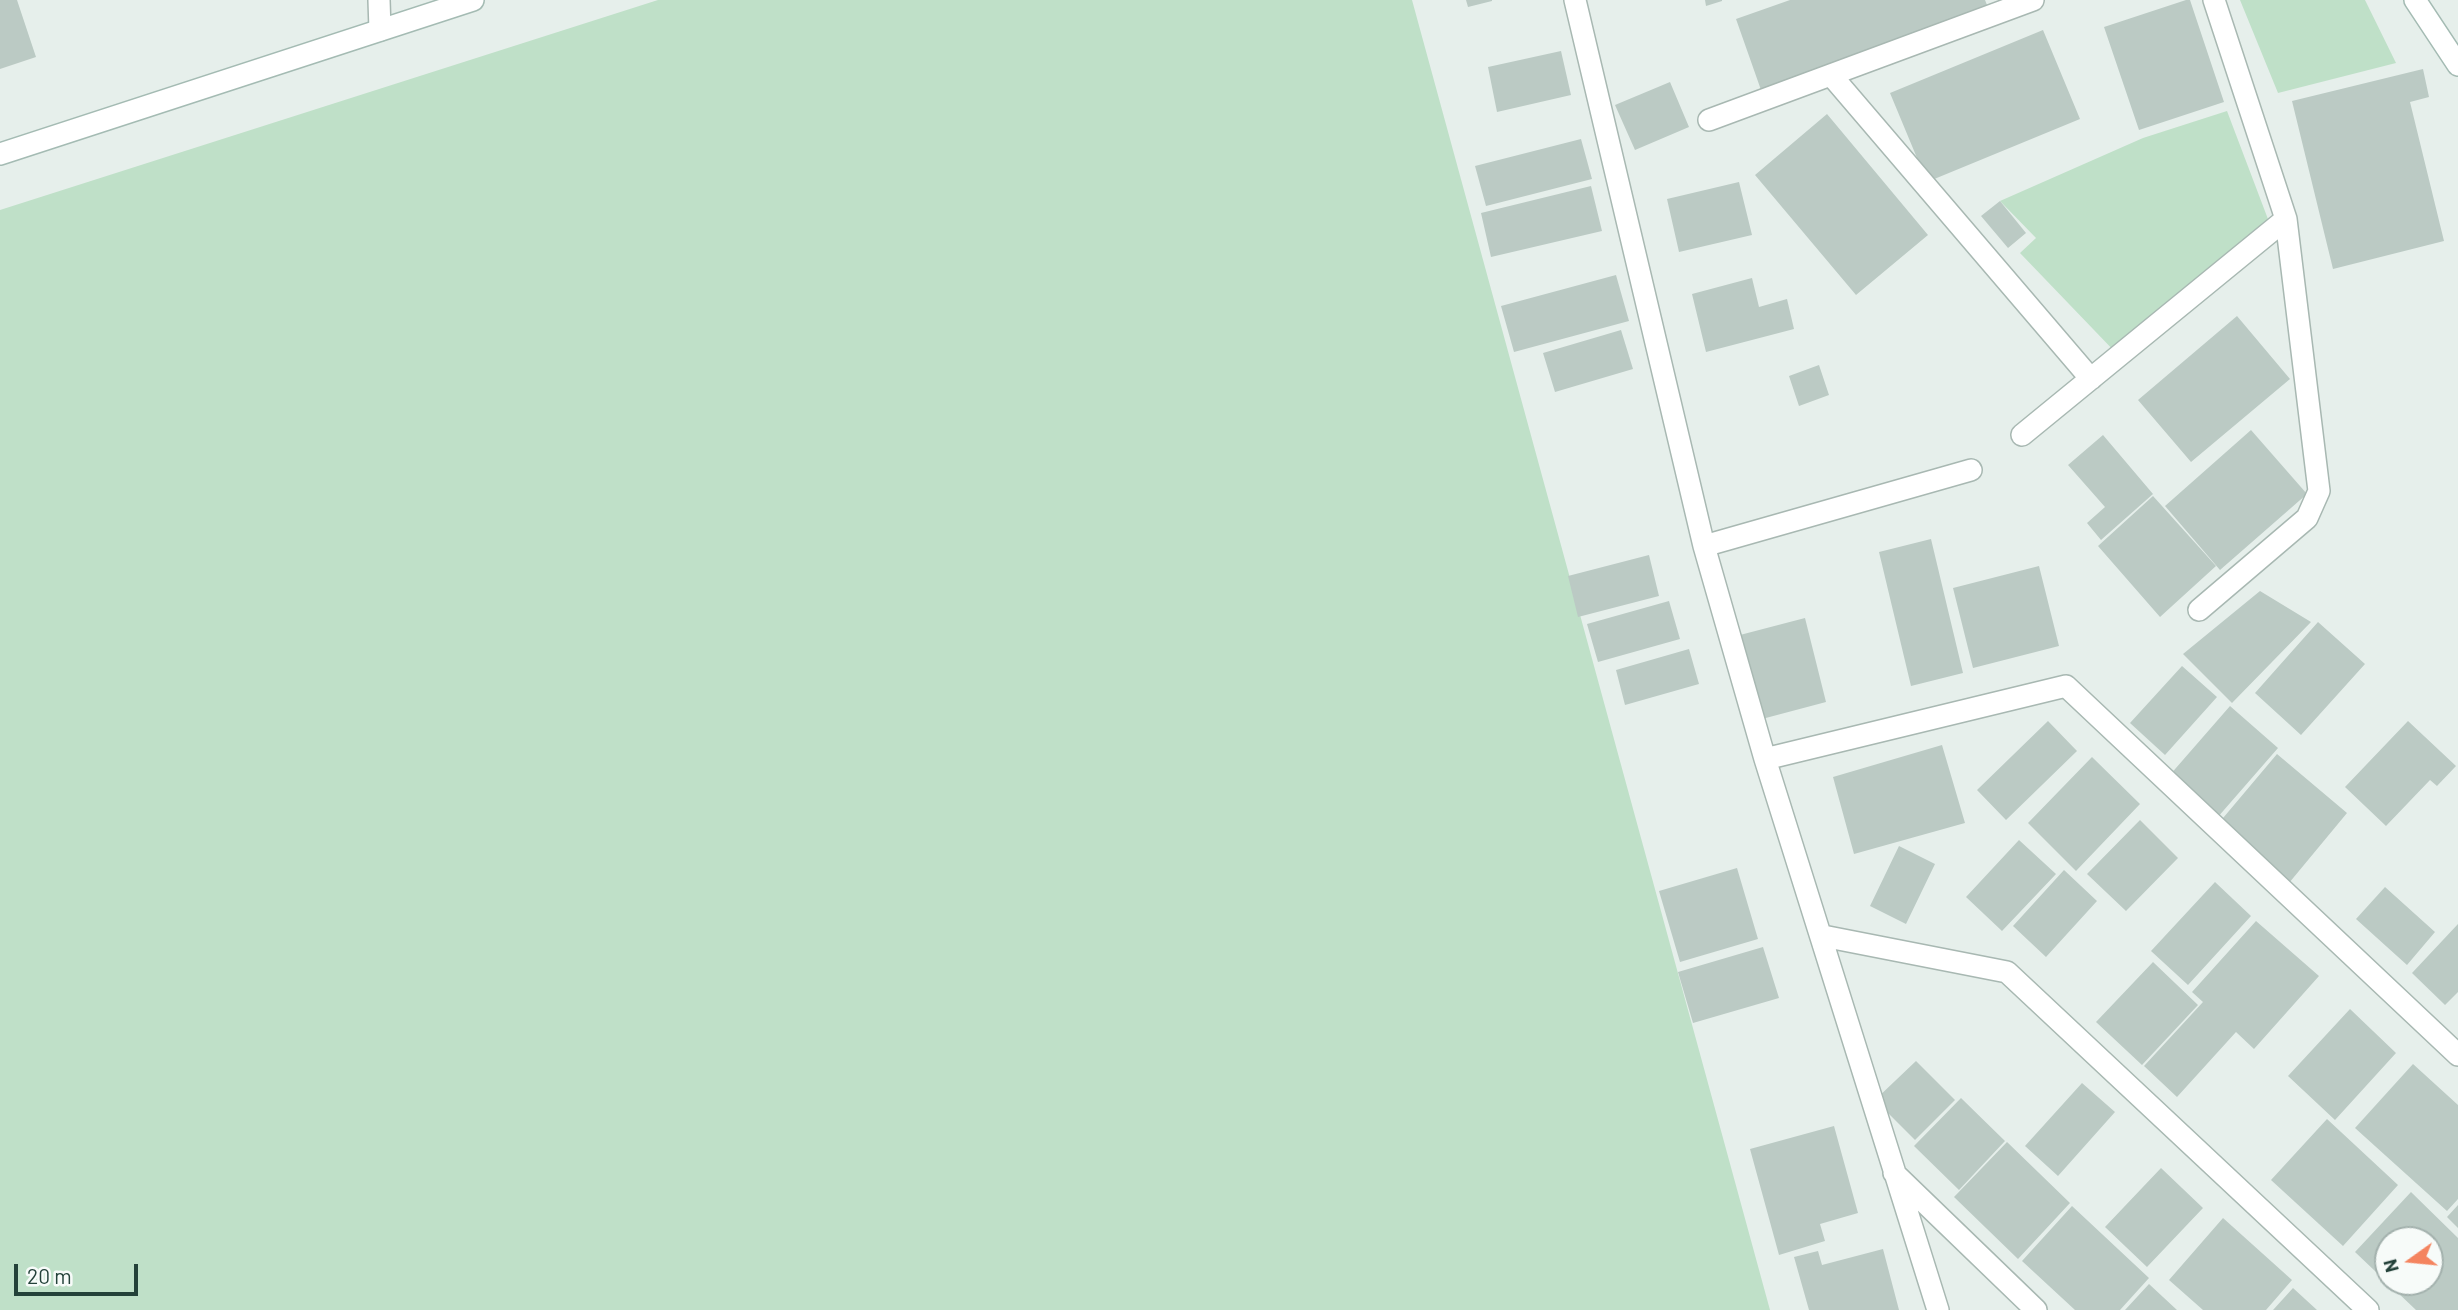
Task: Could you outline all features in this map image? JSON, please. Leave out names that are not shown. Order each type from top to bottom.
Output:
[{"type":"street","points":[[379,0],[380,30]]},
{"type":"street","points":[[0,154],[473,0]]},
{"type":"street","points":[[1575,0],[1704,546],[1765,759],[1823,936],[1892,1171],[1938,1310]]},
{"type":"street","points":[[1709,120],[2033,0]]},
{"type":"street","points":[[2199,610],[2307,518],[2319,491],[2286,219],[2214,0]]},
{"type":"street","points":[[2415,0],[2458,65]]},
{"type":"street","points":[[1831,75],[2091,379]]},
{"type":"street","points":[[2022,435],[2286,219]]},
{"type":"street","points":[[1704,546],[1971,470]]},
{"type":"street","points":[[1765,759],[2066,686],[2458,1055]]},
{"type":"street","points":[[1823,936],[2007,972],[2368,1310]]},
{"type":"street","points":[[1892,1171],[2036,1310]]},
{"type":"green space","points":[[658,0],[1412,0],[1770,1310],[0,1310],[0,210]]},
{"type":"green space","points":[[2240,0],[2365,0],[2396,63],[2278,93]]},
{"type":"green space","points":[[2227,111],[2274,235],[2118,355],[2020,253],[2036,238],[2000,201],[2143,138]]},
{"type":"building","points":[[0,0],[17,0],[36,57],[0,69]]},
{"type":"building","points":[[1466,0],[1492,0],[1492,1],[1468,7]]},
{"type":"building","points":[[1705,0],[1722,0],[1722,1],[1706,6]]},
{"type":"building","points":[[1790,0],[1985,0],[1989,10],[1761,90],[1736,19]]},
{"type":"building","points":[[2190,0],[2224,102],[2139,130],[2104,27]]},
{"type":"building","points":[[2043,30],[2080,119],[1927,182],[1890,93]]},
{"type":"building","points":[[1561,51],[1571,95],[1497,112],[1488,67]]},
{"type":"building","points":[[2423,69],[2429,97],[2410,102],[2444,241],[2333,269],[2292,101]]},
{"type":"building","points":[[1670,82],[1689,127],[1635,150],[1615,105]]},
{"type":"building","points":[[1827,114],[1928,235],[1856,295],[1755,175]]},
{"type":"building","points":[[1581,139],[1592,179],[1486,206],[1475,166]]},
{"type":"building","points":[[1739,182],[1752,235],[1679,252],[1667,199]]},
{"type":"building","points":[[1591,186],[1602,231],[1491,257],[1481,213]]},
{"type":"building","points":[[2000,201],[2026,233],[2008,248],[1981,216]]},
{"type":"building","points":[[1616,275],[1629,321],[1514,352],[1501,306]]},
{"type":"building","points":[[1752,278],[1759,307],[1787,299],[1794,329],[1706,352],[1692,294]]},
{"type":"building","points":[[2237,316],[2290,379],[2191,462],[2138,400]]},
{"type":"building","points":[[1621,330],[1633,369],[1555,392],[1543,353]]},
{"type":"building","points":[[1819,365],[1829,395],[1799,406],[1789,376]]},
{"type":"building","points":[[2251,430],[2307,494],[2220,570],[2165,506]]},
{"type":"building","points":[[2103,435],[2153,494],[2101,540],[2087,523],[2105,507],[2068,465]]},
{"type":"building","points":[[2153,496],[2216,566],[2160,617],[2098,546]]},
{"type":"building","points":[[1931,539],[1963,673],[1911,686],[1879,552]]},
{"type":"building","points":[[1649,555],[1659,596],[1578,617],[1568,576]]},
{"type":"building","points":[[2039,566],[2059,646],[1973,668],[1953,588]]},
{"type":"building","points":[[2260,591],[2311,622],[2232,703],[2183,654]]},
{"type":"building","points":[[1669,601],[1680,639],[1598,662],[1587,624]]},
{"type":"building","points":[[1805,618],[1826,702],[1762,719],[1740,635]]},
{"type":"building","points":[[2318,622],[2365,664],[2301,735],[2255,693]]},
{"type":"building","points":[[1689,649],[1699,684],[1625,705],[1616,670]]},
{"type":"building","points":[[2182,666],[2217,697],[2165,755],[2130,723]]},
{"type":"building","points":[[2230,706],[2278,748],[2217,818],[2169,776]]},
{"type":"building","points":[[2048,721],[2077,751],[2006,820],[1977,790]]},
{"type":"building","points":[[2408,721],[2456,766],[2437,786],[2430,780],[2386,826],[2345,787]]},
{"type":"building","points":[[1942,745],[1965,823],[1854,854],[1833,777]]},
{"type":"building","points":[[2277,754],[2347,813],[2289,883],[2218,824]]},
{"type":"building","points":[[2092,757],[2140,804],[2076,871],[2028,823]]},
{"type":"building","points":[[2140,820],[2178,858],[2126,911],[2087,874]]},
{"type":"building","points":[[2019,840],[2056,874],[2002,931],[1966,897]]},
{"type":"building","points":[[1899,846],[1935,864],[1906,924],[1870,906]]},
{"type":"building","points":[[1737,868],[1758,939],[1680,962],[1659,891]]},
{"type":"building","points":[[2064,870],[2097,901],[2046,957],[2013,926]]},
{"type":"building","points":[[2215,882],[2251,916],[2188,985],[2151,951]]},
{"type":"building","points":[[2385,887],[2435,932],[2407,965],[2356,919]]},
{"type":"building","points":[[2256,921],[2319,976],[2254,1049],[2236,1032],[2177,1097],[2144,1066],[2203,1002],[2192,992]]},
{"type":"building","points":[[2458,924],[2458,992],[2445,1005],[2412,973]]},
{"type":"building","points":[[1763,947],[1779,998],[1693,1023],[1678,972]]},
{"type":"building","points":[[2153,962],[2198,1005],[2142,1065],[2096,1022]]},
{"type":"building","points":[[2350,1009],[2396,1053],[2335,1120],[2288,1076]]},
{"type":"building","points":[[1916,1061],[1955,1100],[1915,1140],[1875,1100]]},
{"type":"building","points":[[2413,1064],[2458,1105],[2458,1199],[2447,1211],[2355,1128]]},
{"type":"building","points":[[2082,1083],[2115,1112],[2058,1176],[2025,1146]]},
{"type":"building","points":[[1961,1098],[2005,1141],[1959,1190],[1914,1146]]},
{"type":"building","points":[[2327,1119],[2398,1185],[2343,1246],[2271,1180]]},
{"type":"building","points":[[1834,1126],[1858,1213],[1820,1224],[1825,1241],[1779,1255],[1750,1149]]},
{"type":"building","points":[[2007,1142],[2070,1203],[2018,1259],[1954,1197]]},
{"type":"building","points":[[2161,1168],[2203,1208],[2147,1267],[2105,1227]]},
{"type":"building","points":[[2411,1192],[2458,1238],[2458,1310],[2416,1310],[2401,1296],[2444,1296],[2444,1226],[2379,1226]]},
{"type":"building","points":[[2458,1205],[2458,1228],[2447,1217]]},
{"type":"building","points":[[2072,1206],[2149,1278],[2120,1310],[2075,1310],[2022,1261]]},
{"type":"building","points":[[2223,1218],[2292,1280],[2266,1310],[2203,1310],[2169,1280]]},
{"type":"building","points":[[2374,1232],[2374,1270],[2355,1252]]},
{"type":"building","points":[[1883,1249],[1899,1310],[1809,1310],[1794,1257],[1818,1251],[1822,1265]]},
{"type":"building","points":[[2149,1284],[2177,1310],[2125,1310]]},
{"type":"building","points":[[2293,1288],[2317,1310],[2273,1310]]}]
